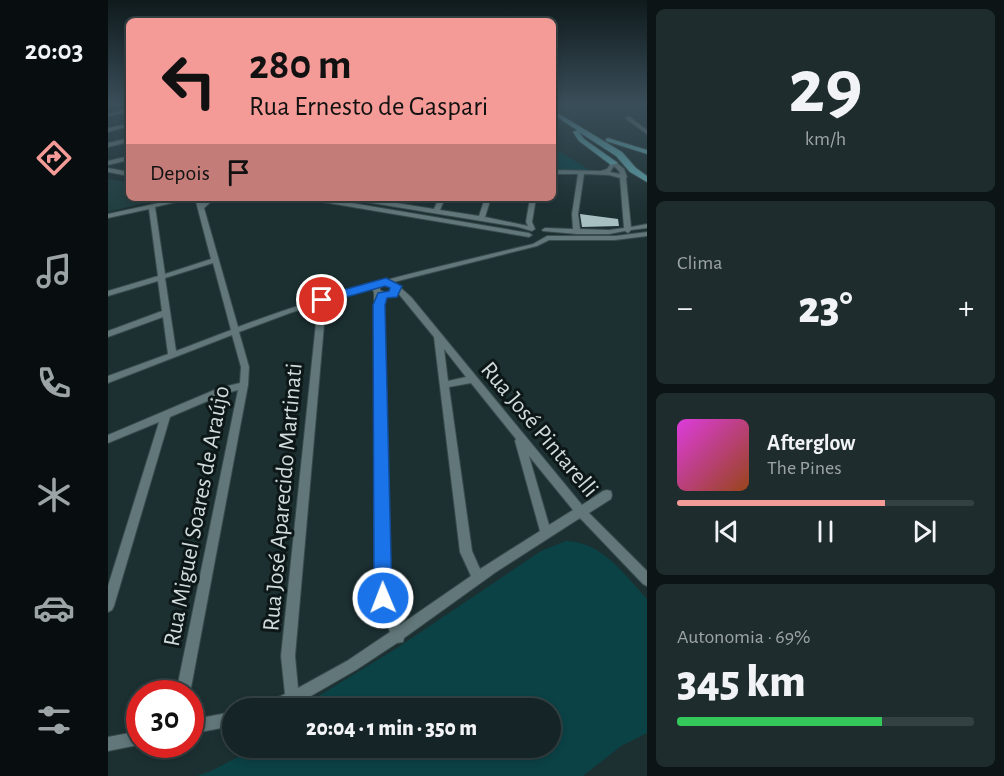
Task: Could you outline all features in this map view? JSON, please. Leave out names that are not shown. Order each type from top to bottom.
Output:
[{"type":"main road","points":[[583,141],[614,163]]},
{"type":"main road","points":[[599,141],[619,154],[630,167],[647,180]]},
{"type":"main road","points":[[612,141],[647,153]]},
{"type":"main road","points":[[630,167],[633,158],[647,153]]},
{"type":"street","points":[[108,145],[124,141]]},
{"type":"street","points":[[108,163],[126,159]]},
{"type":"street","points":[[601,173],[609,170],[614,163],[622,170],[628,231]]},
{"type":"street","points":[[108,170],[126,173]]},
{"type":"street","points":[[556,172],[601,173],[624,177]]},
{"type":"street","points":[[577,232],[575,214],[581,173]]},
{"type":"street","points":[[108,176],[126,179]]},
{"type":"street","points":[[155,205],[165,201]]},
{"type":"street","points":[[108,216],[175,201]]},
{"type":"street","name":"Rua Miguel Soares de Araújo","points":[[186,680],[244,385],[245,367],[200,201]]},
{"type":"street","points":[[202,207],[208,201]]},
{"type":"street","points":[[330,201],[531,232],[545,230],[628,231],[647,226]]},
{"type":"street","points":[[393,201],[531,232]]},
{"type":"street","points":[[436,211],[441,201]]},
{"type":"street","points":[[481,219],[487,201]]},
{"type":"street","points":[[532,201],[529,222],[531,232],[537,240],[615,238],[647,234]]},
{"type":"street","points":[[155,205],[161,277],[172,355]]},
{"type":"street","points":[[380,292],[412,276],[535,245],[547,238],[549,234],[545,230]]},
{"type":"street","points":[[519,249],[531,232]]},
{"type":"street","points":[[108,294],[216,260]]},
{"type":"street","points":[[108,380],[322,300],[355,290],[380,292],[395,290],[412,276]]},
{"type":"street","name":"Rua José Pintarelli","points":[[380,292],[395,290],[408,299],[581,512],[647,580]]},
{"type":"street","points":[[380,292],[383,598],[398,637]]},
{"type":"street","name":"Rua José Aparecido Martinati","points":[[292,698],[288,656],[322,300]]},
{"type":"street","points":[[108,334],[166,313]]},
{"type":"street","points":[[437,336],[466,552],[478,578]]},
{"type":"street","points":[[444,385],[471,379]]},
{"type":"street","points":[[108,439],[222,391],[244,385]]},
{"type":"street","points":[[108,606],[166,415]]},
{"type":"street","points":[[519,437],[546,534]]},
{"type":"street","points":[[294,698],[398,637],[478,578],[607,495]]},
{"type":"street","points":[[204,724],[222,720]]},
{"type":"street","points":[[108,744],[126,741]]},
{"type":"shaded area","points":[[556,149],[591,171],[556,170]]},
{"type":"shaded area","points":[[108,179],[126,182],[126,201],[152,201],[108,212]]},
{"type":"shaded area","points":[[566,541],[591,547],[621,570],[647,599],[647,733],[621,746],[583,776],[197,776],[236,758],[561,758],[561,698],[315,698],[397,648],[541,551]]},
{"type":"building","points":[[580,214],[618,219],[619,226],[582,227]]},
{"type":"route","points":[[322,300],[386,282],[392,283],[397,290],[388,296],[382,295],[379,305],[383,598]]}]
